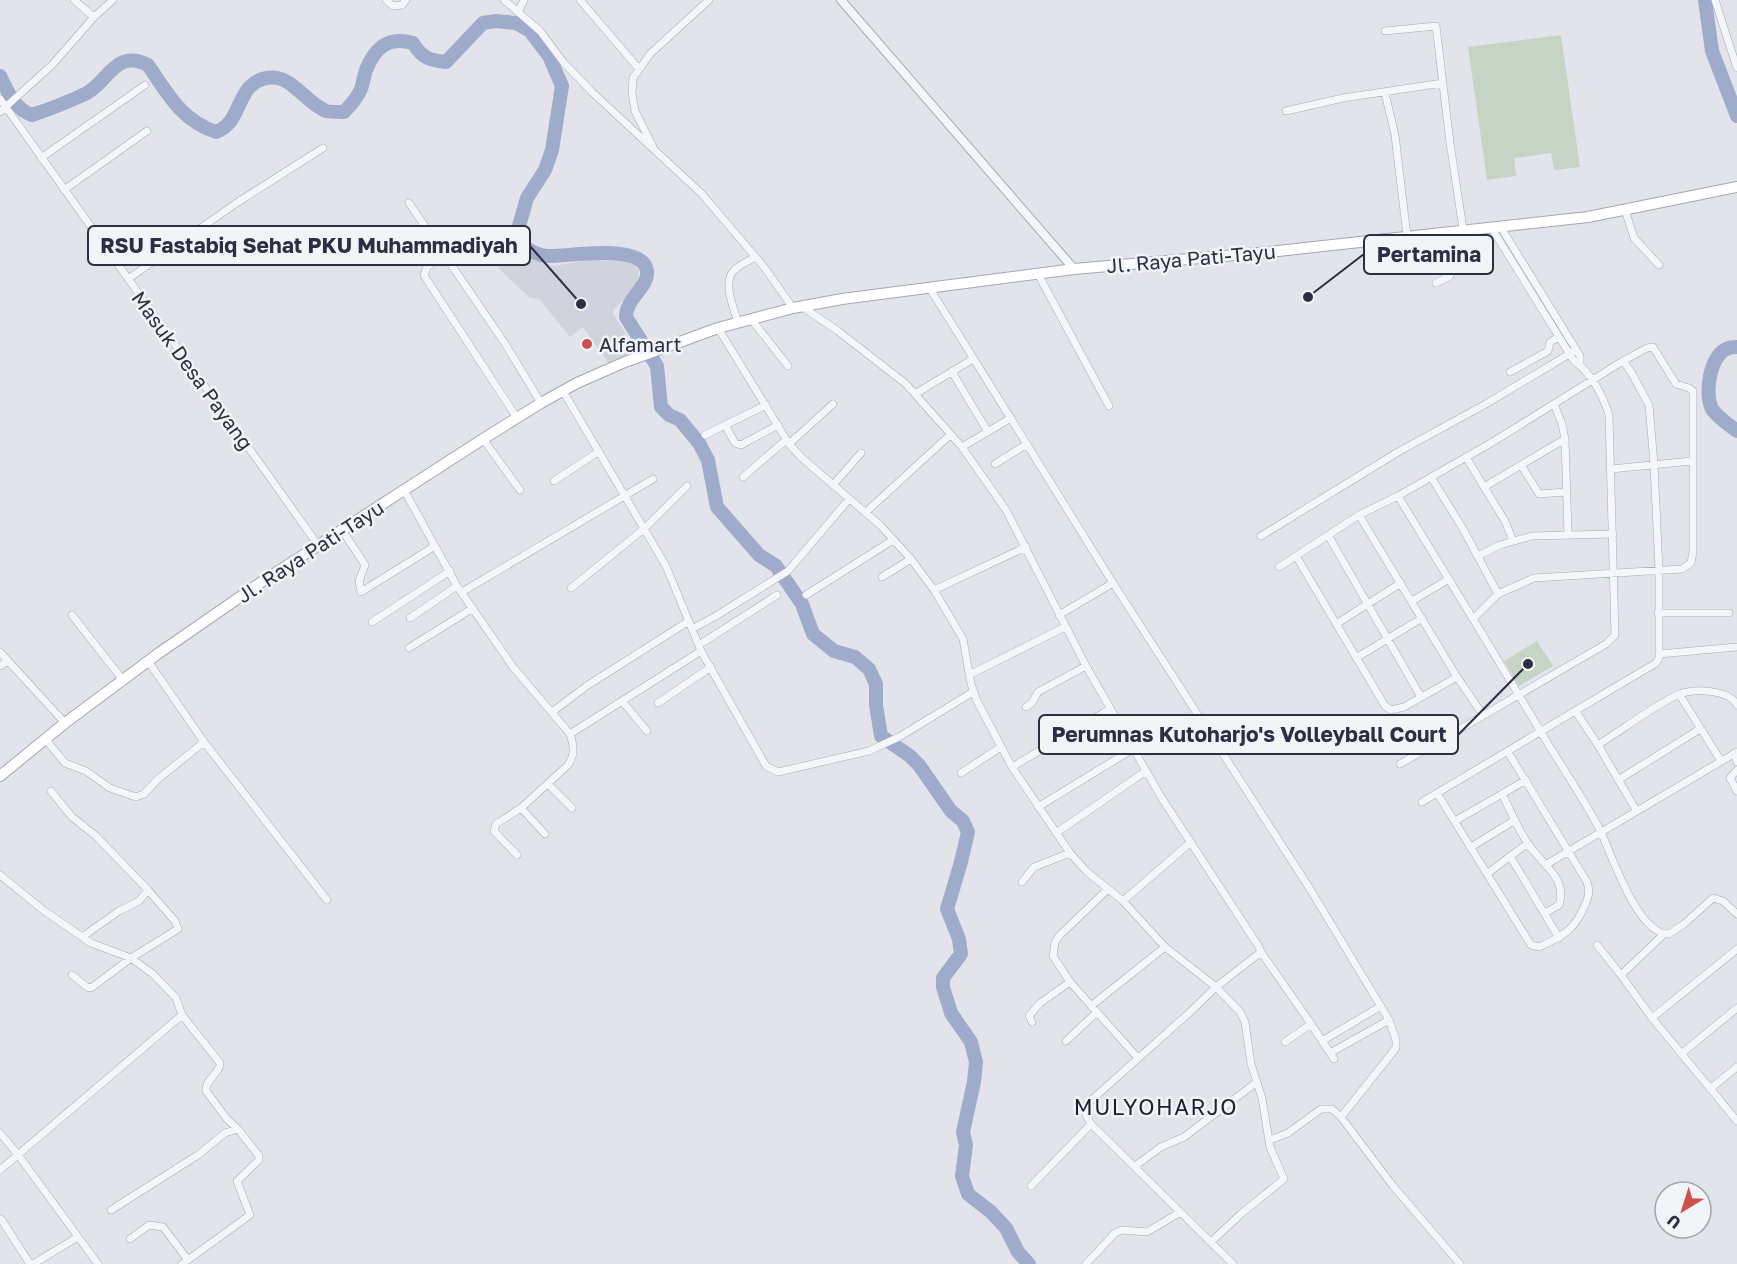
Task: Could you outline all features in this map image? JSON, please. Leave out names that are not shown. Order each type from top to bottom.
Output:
[{"type":"main road","name":"Jl. Raya Pati-Tayu","points":[[0,776],[122,679],[318,545],[483,439],[563,391],[640,357],[718,328],[797,307],[842,298],[1074,269],[1269,252],[1463,229],[1588,218],[1734,187]]},
{"type":"street","points":[[75,0],[94,17]]},
{"type":"street","points":[[5,108],[52,65],[94,17],[113,0]]},
{"type":"street","points":[[386,0],[393,6],[402,6],[406,0]]},
{"type":"street","points":[[504,0],[540,31],[564,63],[655,152],[702,194],[797,307],[838,331],[906,384],[962,447],[1006,510],[1065,627],[1146,771],[1261,952],[1332,1056],[1389,1020]]},
{"type":"street","points":[[518,12],[524,0]]},
{"type":"street","points":[[580,0],[639,69]]},
{"type":"street","points":[[655,152],[635,111],[632,93],[633,78],[650,54],[710,0]]},
{"type":"street","points":[[841,0],[1074,269]]},
{"type":"street","points":[[1715,0],[1736,64]]},
{"type":"street","points":[[1385,31],[1436,26],[1463,229]]},
{"type":"street","points":[[1286,111],[1343,98],[1443,83]]},
{"type":"street","points":[[42,158],[145,85]]},
{"type":"street","points":[[1385,93],[1395,135],[1407,236]]},
{"type":"street","name":"Masuk Desa Payang","points":[[0,99],[318,545]]},
{"type":"street","points":[[64,190],[147,130]]},
{"type":"street","points":[[128,279],[238,202],[323,148]]},
{"type":"street","points":[[409,203],[504,342],[541,403]]},
{"type":"street","points":[[1625,210],[1635,238],[1659,265]]},
{"type":"street","points":[[1400,764],[1612,639],[1616,629],[1609,415],[1603,397],[1580,365],[1574,361],[1572,352],[1496,227]]},
{"type":"street","points":[[1436,283],[1451,274],[1440,232]]},
{"type":"street","points":[[443,254],[427,267],[424,275],[518,418]]},
{"type":"street","points":[[738,323],[730,294],[730,277],[735,269],[755,257]]},
{"type":"street","points":[[1038,274],[1109,406]]},
{"type":"street","points":[[929,287],[1113,584],[1310,890],[1389,1020],[1396,1040],[1396,1048],[1341,1117]]},
{"type":"street","points":[[751,319],[788,366]]},
{"type":"street","points":[[1556,327],[1558,337],[1572,352]]},
{"type":"street","points":[[718,328],[787,442],[802,458],[866,512],[911,559],[933,590],[963,639],[974,692],[1001,747],[1070,853],[1086,871],[1123,901],[1165,947],[1216,987],[1240,1012],[1245,1022],[1251,1064],[1273,1155],[1284,1176],[1283,1182],[1242,1213],[1211,1242]]},
{"type":"street","points":[[1510,372],[1548,351],[1550,342],[1558,337]]},
{"type":"street","points":[[1279,567],[1359,515],[1398,496],[1623,361],[1653,347],[1676,384],[1692,390],[1693,559],[1688,567],[1534,578],[1498,594],[1473,618]]},
{"type":"street","points":[[1261,536],[1398,452],[1484,405],[1572,352]]},
{"type":"street","points":[[915,394],[973,359]]},
{"type":"street","points":[[1422,802],[1576,712],[1656,663],[1659,658],[1659,570],[1649,405],[1623,361]]},
{"type":"street","points":[[952,372],[988,432]]},
{"type":"street","points":[[563,391],[666,566],[700,648],[766,766],[778,772],[792,770],[868,751],[899,737],[974,692]]},
{"type":"street","points":[[743,477],[833,404]]},
{"type":"street","points":[[1554,404],[1562,423],[1564,440],[1568,535]]},
{"type":"street","points":[[705,435],[766,405]]},
{"type":"street","points":[[962,447],[1011,418]]},
{"type":"street","points":[[725,425],[735,443],[741,445],[777,425]]},
{"type":"street","points":[[866,512],[950,435]]},
{"type":"street","points":[[483,439],[520,490]]},
{"type":"street","points":[[1484,487],[1564,440]]},
{"type":"street","points":[[995,464],[1027,444]]},
{"type":"street","points":[[554,481],[598,452]]},
{"type":"street","points":[[833,485],[861,453]]},
{"type":"street","points":[[1466,457],[1505,520],[1513,541]]},
{"type":"street","points":[[1611,469],[1692,461]]},
{"type":"street","points":[[1521,465],[1539,494],[1566,492]]},
{"type":"street","points":[[1431,477],[1498,594]]},
{"type":"street","points":[[410,618],[653,479]]},
{"type":"street","points":[[571,588],[645,528],[687,486]]},
{"type":"street","points":[[404,490],[460,589],[513,667],[570,734],[574,749],[572,760],[521,808],[499,821],[494,828],[494,831],[516,855]]},
{"type":"street","points":[[1398,496],[1519,693],[1600,831],[1623,884],[1650,925],[1664,934],[1669,934],[1713,898],[1723,901],[1737,914]]},
{"type":"street","points":[[692,629],[783,575],[849,499]]},
{"type":"street","points":[[1359,515],[1457,677],[1483,715]]},
{"type":"street","points":[[342,530],[365,565],[359,581],[361,592],[435,546]]},
{"type":"street","points":[[1478,556],[1513,541],[1532,537],[1613,534]]},
{"type":"street","points":[[1328,535],[1421,697]]},
{"type":"street","points":[[806,595],[893,540]]},
{"type":"street","points":[[933,590],[1026,547]]},
{"type":"street","points":[[1296,556],[1385,706],[1391,710],[1397,710],[1457,677]]},
{"type":"street","points":[[882,577],[911,559]]},
{"type":"street","points":[[372,622],[450,571]]},
{"type":"street","points":[[1412,601],[1449,579]]},
{"type":"street","points":[[1336,624],[1401,583]]},
{"type":"street","points":[[1059,615],[1113,584]]},
{"type":"street","points":[[570,734],[777,595]]},
{"type":"street","points":[[409,648],[473,608]]},
{"type":"street","points":[[1658,613],[1729,613]]},
{"type":"street","points":[[72,615],[122,679]]},
{"type":"street","points":[[1356,658],[1422,618]]},
{"type":"street","points":[[552,712],[588,685],[689,621]]},
{"type":"street","points":[[969,675],[1065,627]]},
{"type":"street","points":[[1659,654],[1737,647]]},
{"type":"street","points":[[0,652],[65,723]]},
{"type":"street","points":[[0,666],[8,661]]},
{"type":"street","points":[[148,661],[204,742],[327,900]]},
{"type":"street","points":[[1026,707],[1032,703],[1038,692],[1086,666]]},
{"type":"street","points":[[658,703],[711,667]]},
{"type":"street","points":[[1598,745],[1679,694],[1722,693],[1730,696],[1737,705]]},
{"type":"street","points":[[1679,694],[1721,762]]},
{"type":"street","points":[[622,701],[647,731]]},
{"type":"street","points":[[1012,767],[1110,709]]},
{"type":"street","points":[[1576,712],[1636,810]]},
{"type":"street","points":[[1618,780],[1700,729]]},
{"type":"street","points":[[46,740],[65,763],[86,771],[110,788],[136,797],[144,794],[158,779],[204,742]]},
{"type":"street","points":[[961,773],[1001,747]]},
{"type":"street","points":[[1038,807],[1133,749]]},
{"type":"street","points":[[1437,793],[1531,945],[1539,947],[1559,938],[1576,924],[1589,896],[1587,882],[1508,752]]},
{"type":"street","points":[[1547,864],[1736,753],[1737,762]]},
{"type":"street","points":[[1737,770],[1730,778],[1737,790]]},
{"type":"street","points":[[1056,833],[1146,771]]},
{"type":"street","points":[[1455,821],[1526,780]]},
{"type":"street","points":[[548,784],[572,808]]},
{"type":"street","points":[[51,790],[72,817],[96,836],[148,890],[175,921],[178,929],[131,958],[91,988],[72,975]]},
{"type":"street","points":[[1502,794],[1527,843],[1547,864],[1559,884],[1562,898],[1559,906],[1545,913]]},
{"type":"street","points":[[521,808],[545,834]]},
{"type":"street","points":[[1471,847],[1515,820]]},
{"type":"street","points":[[1123,901],[1191,842]]},
{"type":"street","points":[[1488,873],[1527,843]]},
{"type":"street","points":[[1022,882],[1034,867],[1070,853]]},
{"type":"street","points":[[1510,856],[1559,938]]},
{"type":"street","points":[[0,875],[43,910],[91,943],[131,958],[153,974],[171,992],[176,998],[182,1015],[220,1063],[219,1069],[206,1085],[206,1090],[259,1156],[259,1160],[237,1181],[250,1215],[185,1262],[163,1227],[149,1226],[130,1239]]},
{"type":"street","points":[[82,937],[119,911],[139,901],[148,890]]},
{"type":"street","points":[[1107,890],[1055,942],[1053,956],[1070,982],[1138,1058]]},
{"type":"street","points":[[1621,975],[1664,934]]},
{"type":"street","points":[[1597,945],[1652,1018],[1737,1121]]},
{"type":"street","points":[[1066,1041],[1094,1009],[1165,947]]},
{"type":"street","points":[[1652,1018],[1737,949]]},
{"type":"street","points":[[1233,1264],[1091,1124],[1086,1115],[1087,1104],[1216,987],[1261,952]]},
{"type":"street","points":[[1032,1022],[1029,1016],[1035,1007],[1070,982]]},
{"type":"street","points":[[1322,1041],[1381,1006]]},
{"type":"street","points":[[1681,1054],[1737,1008]]},
{"type":"street","points":[[0,1170],[182,1015]]},
{"type":"street","points":[[1285,1042],[1311,1024]]},
{"type":"street","points":[[1710,1089],[1737,1067]]},
{"type":"street","points":[[1135,1166],[1161,1147],[1184,1137],[1257,1082]]},
{"type":"street","points":[[1270,1140],[1288,1133],[1322,1109],[1332,1109],[1341,1117],[1393,1186],[1460,1264]]},
{"type":"street","points":[[1031,1186],[1091,1124]]},
{"type":"street","points":[[111,1210],[198,1155],[225,1133],[238,1129]]},
{"type":"street","points":[[0,1133],[98,1264]]},
{"type":"street","points":[[1086,1264],[1115,1233],[1122,1230],[1147,1232],[1179,1213]]},
{"type":"street","points":[[1,1219],[31,1264],[78,1237]]},
{"type":"shaded area","points":[[519,246],[532,258],[553,266],[589,260],[622,261],[633,264],[639,271],[637,283],[632,292],[614,309],[613,314],[637,352],[609,364],[583,327],[570,337],[539,299],[530,298],[498,268]]},
{"type":"green space","points":[[1561,35],[1580,167],[1554,170],[1551,153],[1514,158],[1516,176],[1487,180],[1468,47]]},
{"type":"green space","points":[[1537,641],[1553,666],[1519,686],[1504,661]]},
{"type":"waterway","points":[[1705,0],[1712,51],[1737,116]]},
{"type":"waterway","points":[[0,76],[16,104],[32,115],[85,94],[120,64],[137,61],[148,65],[184,113],[193,121],[216,132],[223,129],[232,119],[248,89],[262,79],[284,80],[321,109],[344,112],[362,87],[366,70],[374,55],[390,42],[413,43],[426,57],[446,62],[483,23],[496,21],[516,23],[530,31],[549,56],[562,86],[552,150],[545,170],[527,198],[519,226],[522,245],[540,255],[547,256],[619,254],[642,262],[647,271],[647,277],[630,304],[626,317],[657,366],[661,407],[669,415],[680,420],[699,443],[708,460],[717,507],[759,555],[776,566],[802,604],[813,634],[834,651],[855,657],[869,669],[876,684],[876,705],[881,736],[919,765],[951,811],[963,821],[968,832],[947,909],[959,939],[961,954],[943,978],[943,987],[951,1013],[971,1042],[976,1062],[963,1132],[966,1145],[962,1176],[968,1194],[991,1212],[1006,1228],[1018,1252],[1029,1264]]},
{"type":"waterway","points":[[1737,347],[1727,349],[1718,356],[1714,363],[1709,387],[1712,409],[1737,431]]},
{"type":"place","name":"Pertamina","points":[[1308,297]]},
{"type":"place","name":"RSU Fastabiq Sehat PKU Muhammadiyah","points":[[581,304]]},
{"type":"place","name":"Alfamart","points":[[587,344]]},
{"type":"place","name":"Perumnas Kutoharjo's Volleyball Court","points":[[1528,664]]},
{"type":"district","name":"MULYOHARJO","points":[[1156,1106]]}]
